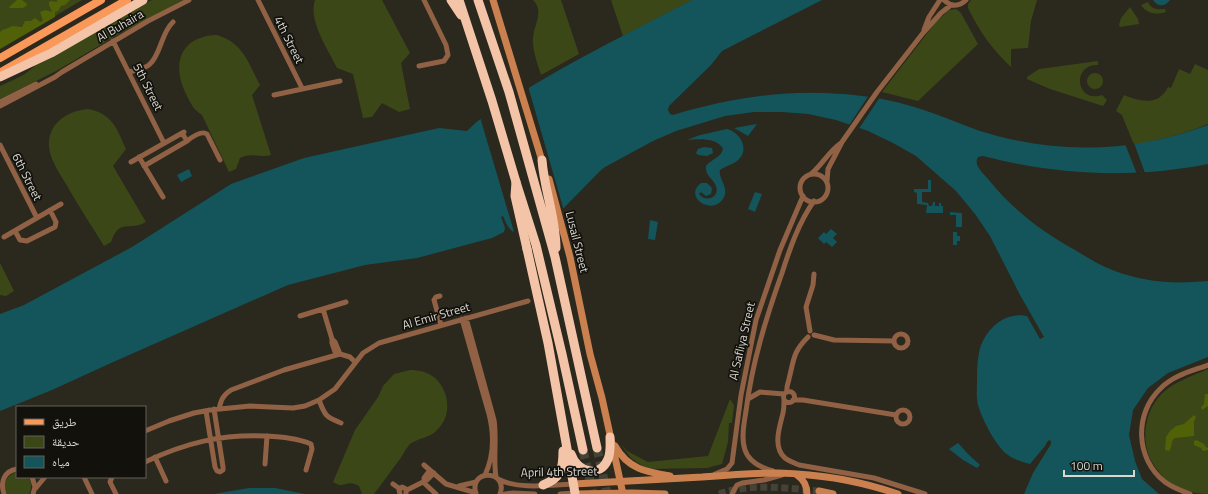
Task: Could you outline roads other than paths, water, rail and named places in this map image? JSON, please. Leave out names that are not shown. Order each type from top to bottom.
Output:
[{"type":"highway","points":[[0,77],[50,53],[143,0]]},
{"type":"highway","points":[[451,0],[466,21]]},
{"type":"highway","points":[[459,0],[536,244],[583,450]]},
{"type":"highway","name":"Lusail Street","points":[[478,0],[555,231],[555,257],[597,448]]},
{"type":"highway","points":[[542,160],[543,174],[555,231]]},
{"type":"highway","points":[[516,182],[515,196],[548,343],[575,494]]},
{"type":"highway","points":[[564,430],[576,464],[579,467],[589,471],[600,469],[608,461],[611,448],[610,437]]},
{"type":"highway","points":[[543,485],[555,480],[561,470],[564,460],[564,430]]},
{"type":"main road","points":[[0,58],[101,0]]},
{"type":"main road","points":[[0,72],[127,0]]},
{"type":"street","name":"Al Buhaira","points":[[0,106],[55,77],[113,41],[189,0]]},
{"type":"street","name":"4th Street","points":[[258,0],[302,88]]},
{"type":"street","points":[[419,66],[444,61],[448,55],[446,46],[424,0]]},
{"type":"street","points":[[493,0],[542,160]]},
{"type":"street","points":[[923,33],[929,17],[940,0]]},
{"type":"street","points":[[944,0],[951,5],[960,5],[966,0]]},
{"type":"street","points":[[842,142],[836,146],[815,170],[802,182],[801,190],[803,196],[808,200],[821,200],[826,195],[828,188],[826,174],[842,142],[877,92],[923,33],[941,13],[951,5]]},
{"type":"street","points":[[129,72],[150,65],[164,35],[173,22]]},
{"type":"street","name":"5th Street","points":[[113,41],[164,142]]},
{"type":"street","name":"Al Buhaira","points":[[0,102],[62,72]]},
{"type":"street","points":[[274,95],[302,88],[340,82]]},
{"type":"street","points":[[144,166],[202,132],[207,134],[220,160]]},
{"type":"street","points":[[131,162],[164,142],[183,133],[187,141]]},
{"type":"street","name":"6th Street","points":[[0,144],[37,218]]},
{"type":"street","points":[[139,158],[163,197]]},
{"type":"street","points":[[809,175],[817,174],[827,181]]},
{"type":"street","name":"Al Safliya Street","points":[[700,477],[727,469],[732,463],[741,395],[750,346],[761,304],[780,250],[803,196]]},
{"type":"street","name":"Al Safliya Street","points":[[782,474],[757,465],[750,459],[744,450],[744,430],[750,381],[770,307],[789,252],[806,212],[814,201]]},
{"type":"street","name":"6th Street","points":[[4,237],[61,204]]},
{"type":"street","points":[[15,231],[20,240],[26,241],[55,227],[56,222],[50,210]]},
{"type":"street","name":"Lusail Street","points":[[555,231],[570,257],[590,354],[602,398],[623,493]]},
{"type":"street","points":[[811,334],[806,307],[813,285],[814,274]]},
{"type":"street","points":[[440,296],[436,297],[434,300],[441,325]]},
{"type":"street","name":"Al Emir Street","points":[[146,432],[194,413],[216,409],[250,406],[293,408],[305,406],[319,400],[335,389],[363,352],[379,343],[528,301]]},
{"type":"street","points":[[300,316],[346,302]]},
{"type":"street","points":[[761,304],[770,307]]},
{"type":"street","points":[[323,309],[338,354]]},
{"type":"street","points":[[464,318],[480,374],[490,420],[494,442],[497,478],[501,486],[500,494]]},
{"type":"street","points":[[811,334],[834,340],[894,341]]},
{"type":"street","points":[[811,334],[799,346],[795,354],[789,380],[788,397],[779,427],[778,443],[784,457],[799,465],[874,478],[925,494]]},
{"type":"street","points":[[206,411],[215,467],[216,471],[220,472],[223,467],[218,438],[216,409],[222,397],[231,390],[284,370],[338,354],[347,355],[355,362]]},
{"type":"street","points":[[1190,494],[1167,484],[1154,470],[1144,452],[1141,438],[1142,424],[1148,406],[1162,387],[1177,377],[1208,365]]},
{"type":"street","points":[[750,381],[760,392],[896,415]]},
{"type":"street","points":[[748,398],[760,392]]},
{"type":"street","points":[[319,400],[327,418],[341,423]]},
{"type":"street","points":[[146,462],[184,446],[210,439],[233,436],[267,436],[288,438],[311,444],[312,448],[306,470]]},
{"type":"street","points":[[266,464],[267,436]]},
{"type":"street","points":[[610,437],[626,462],[646,472],[682,478]]},
{"type":"street","points":[[452,485],[476,494],[476,482],[480,477],[485,475],[491,460],[494,442]]},
{"type":"street","points":[[155,457],[166,481]]},
{"type":"street","points":[[424,465],[446,484],[464,486],[476,482]]},
{"type":"street","points":[[4,494],[1,486],[3,478],[8,472],[16,469]]},
{"type":"street","points":[[393,484],[400,492],[404,487],[407,492],[423,481],[424,478],[432,472]]},
{"type":"street","points":[[732,494],[737,485],[742,483],[764,480],[782,474]]},
{"type":"street","points":[[797,474],[806,486],[807,494]]},
{"type":"street","name":"Al Safliya Street","points":[[621,482],[700,477],[797,474],[850,482],[898,494]]},
{"type":"street","name":"April 4th Street","points":[[485,475],[491,475],[514,484],[543,485],[621,482]]},
{"type":"street","points":[[32,478],[35,484],[34,492]]},
{"type":"street","points":[[34,492],[44,478]]},
{"type":"street","points":[[84,478],[92,494]]},
{"type":"street","points":[[112,478],[110,482],[116,494]]},
{"type":"street","points":[[423,481],[436,494]]},
{"type":"street","points":[[513,493],[514,484]]},
{"type":"street","points":[[819,491],[834,494]]},
{"type":"street","points":[[623,493],[665,494]]},
{"type":"street","name":"April 4th Street","points":[[560,494],[623,493]]},
{"type":"street","name":"April 4th Street","points":[[504,494],[535,494]]},
{"type":"water","points":[[692,0],[822,0],[722,51],[711,65],[669,106],[668,110],[670,114],[673,115],[725,102],[777,94],[829,93],[855,95],[882,99],[906,105],[980,131],[1009,139],[1037,144],[1094,148],[1123,146],[1151,141],[1208,125],[1208,164],[1180,169],[1151,172],[1095,173],[1038,167],[983,156],[978,157],[977,160],[981,172],[1007,200],[1028,219],[1051,235],[1100,264],[1127,275],[1161,282],[1208,281],[1208,357],[1168,373],[1148,388],[1133,410],[1129,435],[1135,461],[1142,479],[1159,494],[1024,494],[1033,473],[1051,444],[1051,441],[1049,440],[1047,442],[1030,464],[1021,462],[1003,451],[990,432],[978,405],[978,360],[981,345],[990,331],[1002,320],[1010,317],[1018,315],[1027,316],[1040,339],[1044,337],[1020,295],[990,236],[975,214],[956,191],[916,156],[868,131],[836,120],[808,114],[782,112],[754,112],[725,116],[676,131],[653,141],[605,167],[554,218],[520,234],[511,230],[503,216],[501,217],[505,228],[504,232],[492,238],[417,258],[365,265],[288,285],[52,390],[0,411],[0,314],[24,305],[132,247],[231,184],[304,158],[439,128],[467,131],[491,112],[538,82],[603,46]]},
{"type":"water","points":[[1153,0],[1170,0],[1164,5],[1159,5]]},
{"type":"water","points":[[757,124],[748,136],[734,128]]},
{"type":"water","points":[[727,129],[732,131],[740,138],[743,152],[737,161],[720,170],[720,177],[725,190],[724,197],[719,203],[707,205],[697,199],[695,194],[696,189],[701,183],[707,183],[712,188],[711,194],[706,196],[701,192],[699,194],[708,199],[716,194],[717,190],[715,183],[708,175],[706,166],[722,152],[723,149],[717,142],[701,139],[687,140],[700,135]]},
{"type":"water","points":[[704,147],[712,148],[713,153],[707,156],[698,155],[696,153],[698,149]]},
{"type":"water","points":[[189,169],[192,176],[181,182],[177,175]]},
{"type":"water","points":[[928,180],[931,180],[931,192],[922,192],[922,202],[928,203],[929,206],[932,206],[933,202],[935,202],[935,206],[939,206],[939,203],[941,203],[941,206],[943,206],[943,213],[926,213],[927,205],[917,204],[917,193],[914,192],[914,189],[928,189]]},
{"type":"water","points":[[755,192],[762,194],[755,212],[748,209]]},
{"type":"water","points":[[950,212],[962,213],[962,227],[956,227],[956,215],[950,215]]},
{"type":"water","points":[[650,220],[658,222],[655,240],[648,239]]},
{"type":"water","points":[[831,229],[837,234],[833,238],[837,242],[832,247],[826,242],[824,244],[818,238],[824,232],[826,234]]},
{"type":"water","points":[[953,232],[957,232],[957,236],[960,236],[960,241],[957,241],[957,245],[953,245]]},
{"type":"water","points":[[958,443],[980,465],[977,468],[963,460],[949,449]]},
{"type":"water","points":[[249,488],[275,488],[305,494],[214,494]]},
{"type":"tunnel","points":[[597,448],[607,494]]},
{"type":"tunnel","points":[[583,450],[593,494]]},
{"type":"tunnel","points":[[719,494],[743,488],[756,487],[819,491]]}]
